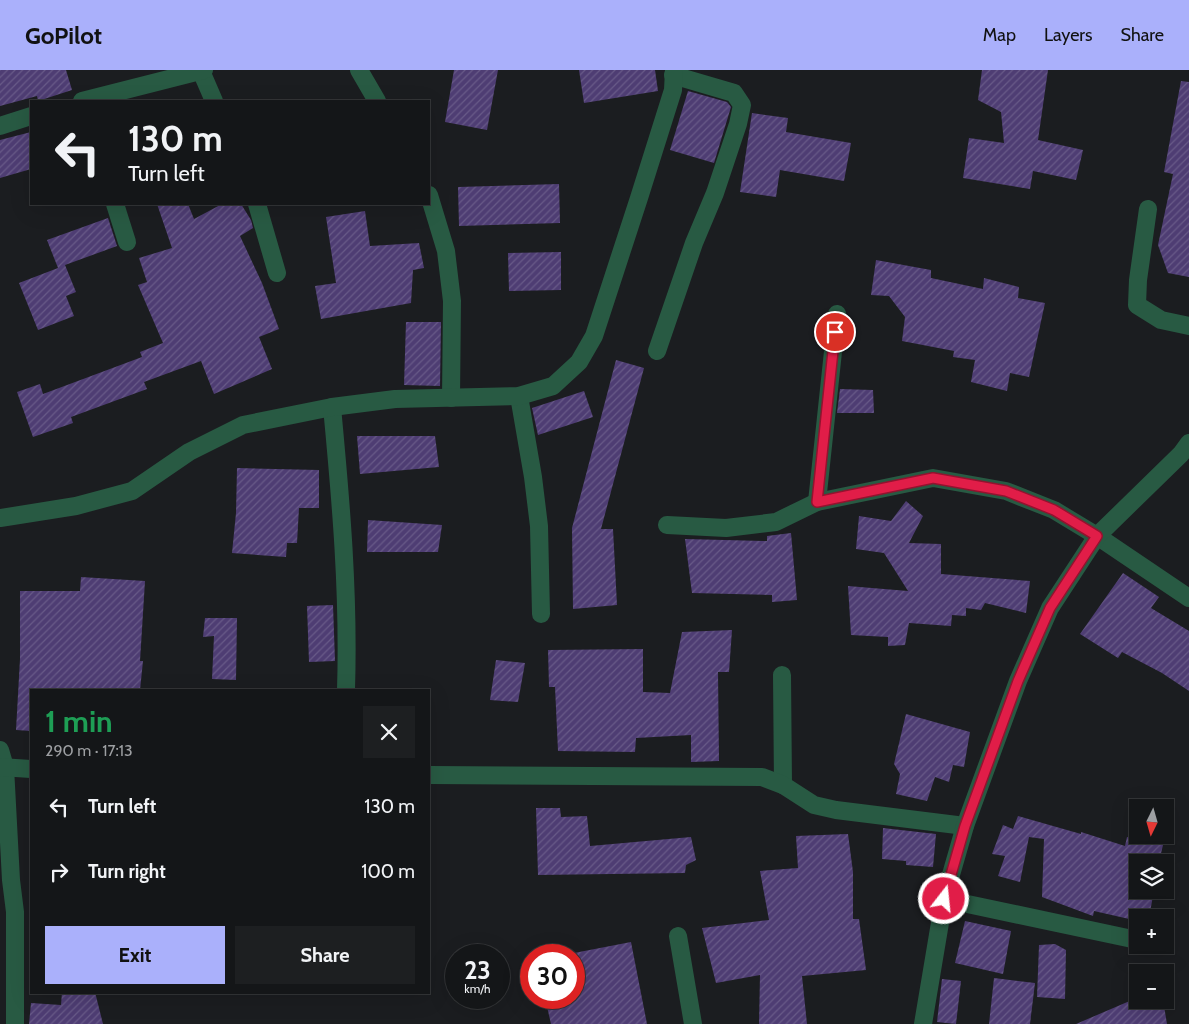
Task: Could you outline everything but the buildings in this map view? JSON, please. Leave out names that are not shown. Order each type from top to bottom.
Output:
[{"type":"street","points":[[86,100],[202,70],[214,100]]},
{"type":"street","points":[[359,70],[376,100]]},
{"type":"street","points":[[0,518],[76,506],[132,492],[189,452],[243,425],[332,406],[395,399],[518,396],[553,386],[579,362],[594,336],[672,90],[674,73],[734,93],[742,105],[738,124],[715,193],[694,243],[657,351]]},
{"type":"street","points":[[0,126],[30,116]]},
{"type":"street","points":[[430,198],[446,251],[452,301],[451,398]]},
{"type":"street","points":[[114,205],[127,242]]},
{"type":"street","points":[[257,205],[277,273]]},
{"type":"street","points":[[1148,209],[1138,280],[1137,305],[1161,320],[1189,326]]},
{"type":"street","points":[[817,502],[837,314]]},
{"type":"street","points":[[518,396],[533,477],[539,526],[541,614]]},
{"type":"street","points":[[332,406],[343,526],[348,629],[346,689]]},
{"type":"street","points":[[923,1024],[944,899],[965,826],[1018,681],[1050,608],[1097,536],[1181,454],[1189,443]]},
{"type":"street","points":[[667,525],[726,528],[776,522],[817,502],[933,478],[1006,491],[1054,510],[1097,536],[1189,598]]},
{"type":"street","points":[[782,675],[783,785]]},
{"type":"street","points":[[15,1024],[7,912],[11,880],[2,761],[30,769]]},
{"type":"street","points":[[430,775],[762,777],[783,785],[814,805],[821,807],[965,826]]},
{"type":"street","points":[[944,899],[1129,938]]},
{"type":"street","points":[[678,936],[693,1024]]},
{"type":"route","points":[[835,332],[817,502],[933,478],[1006,491],[1054,510],[1097,536],[1050,608],[1018,681],[965,826],[944,899]]}]
